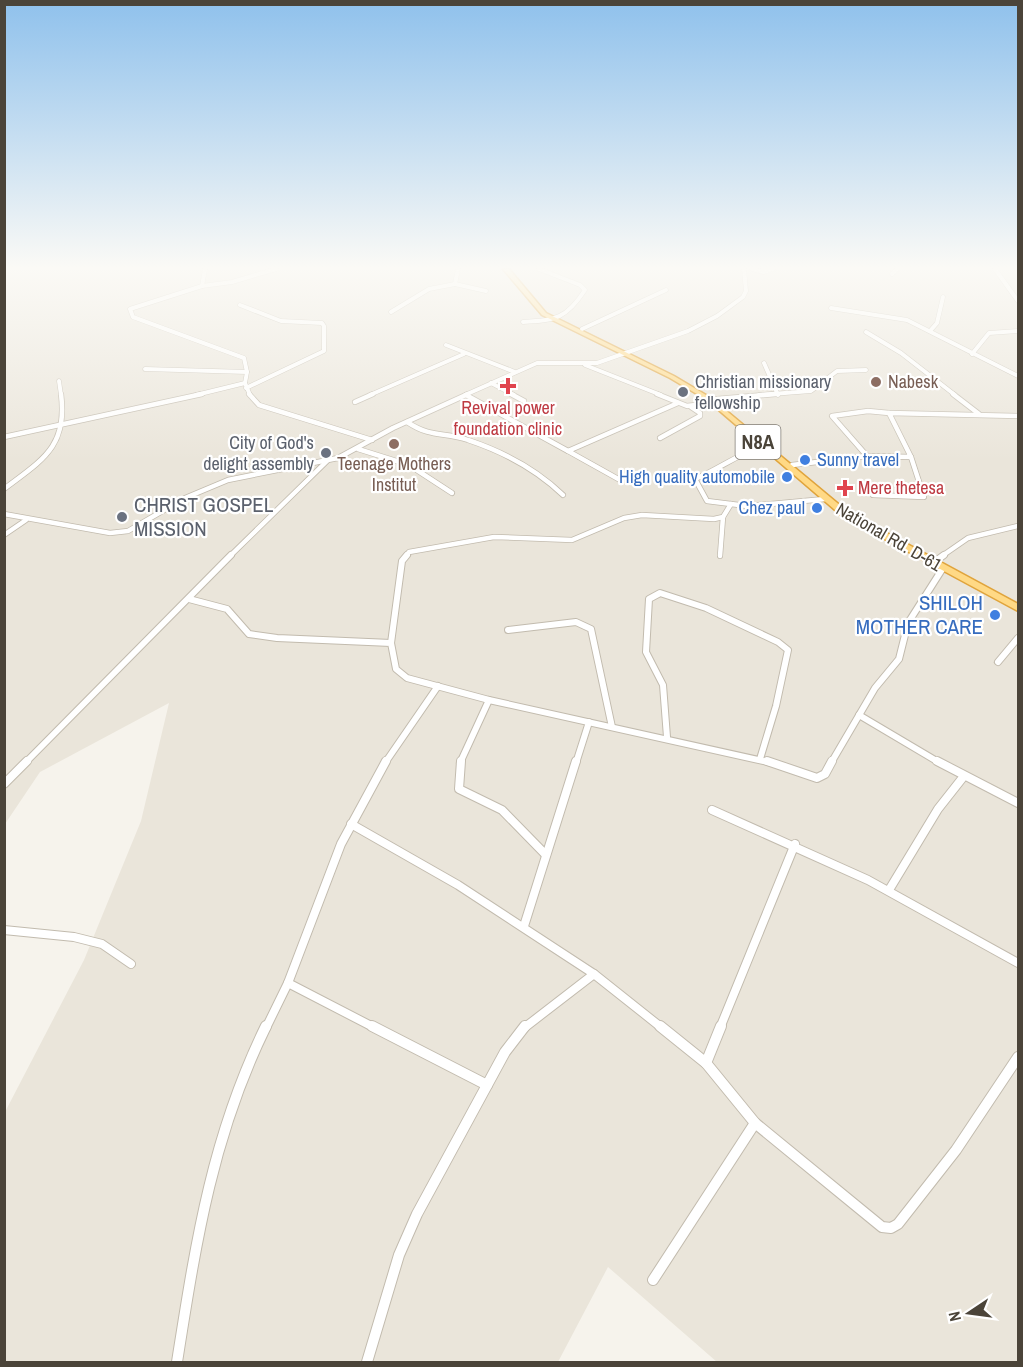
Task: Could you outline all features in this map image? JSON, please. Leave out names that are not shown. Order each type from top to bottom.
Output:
[{"type":"highway","name":"National Rd. D-61","points":[[584,333],[715,401],[792,465],[863,519],[943,568],[1018,608]]},
{"type":"highway","name":"National Rd. D-61","points":[[589,333],[626,354]]},
{"type":"highway","name":"National Rd. D-61","points":[[715,401],[825,499],[866,527],[1018,603]]},
{"type":"street","points":[[178,333],[244,358],[247,372],[245,386],[259,405],[372,440]]},
{"type":"street","points":[[4,437],[245,386],[324,351],[324,333]]},
{"type":"street","points":[[583,364],[607,361],[686,333]]},
{"type":"street","points":[[867,333],[901,353],[980,414]]},
{"type":"street","points":[[933,333],[1018,376]]},
{"type":"street","points":[[972,354],[988,333],[991,333]]},
{"type":"street","points":[[446,345],[464,354],[515,372]]},
{"type":"street","points":[[355,402],[464,354]]},
{"type":"street","points":[[4,514],[26,520],[119,533],[185,498],[228,480],[260,471],[327,461],[515,372],[537,363],[554,360],[583,364],[691,407],[700,413],[700,416],[660,438]]},
{"type":"street","points":[[764,363],[778,395]]},
{"type":"street","points":[[145,369],[247,372]]},
{"type":"street","points":[[691,407],[715,401],[811,391],[837,371],[866,370]]},
{"type":"street","points":[[4,489],[52,445],[63,423],[59,381]]},
{"type":"street","points":[[491,383],[524,401]]},
{"type":"street","points":[[466,395],[620,480]]},
{"type":"street","points":[[568,451],[678,403]]},
{"type":"street","points":[[867,456],[832,416],[836,413],[868,411],[1018,416]]},
{"type":"street","points":[[873,495],[924,497],[925,495],[889,413]]},
{"type":"street","points":[[407,422],[424,434],[466,439],[517,461],[541,474],[563,495]]},
{"type":"street","points":[[763,446],[739,454],[721,468],[695,479],[707,501],[731,504],[795,505],[825,499]]},
{"type":"street","points":[[358,448],[409,465],[452,493]]},
{"type":"street","points":[[792,465],[867,456],[910,458]]},
{"type":"street","points":[[4,784],[260,525],[327,461]]},
{"type":"street","points":[[720,557],[723,517],[731,504]]},
{"type":"street","points":[[723,517],[697,520],[642,516],[624,518],[572,540],[494,537],[409,552],[402,561],[391,643],[396,669],[407,678],[489,700],[760,759],[817,778],[822,777],[859,715],[899,659],[908,623],[943,568]]},
{"type":"street","points":[[4,535],[26,520]]},
{"type":"street","points":[[935,561],[968,538],[1018,526]]},
{"type":"street","points":[[667,737],[663,685],[646,652],[649,599],[660,593],[684,597],[778,642],[788,650],[776,706],[760,759]]},
{"type":"street","points":[[189,599],[227,609],[249,634],[277,638],[391,643]]},
{"type":"street","points":[[508,630],[576,622],[591,629],[612,727]]},
{"type":"street","points":[[998,662],[1018,638]]},
{"type":"street","points":[[177,1362],[208,1192],[222,1133],[244,1075],[288,983],[322,891],[351,824],[404,733],[438,686]]},
{"type":"street","points":[[489,700],[459,767],[456,782],[459,789],[501,810],[546,855]]},
{"type":"street","points":[[859,715],[964,776],[1018,802]]},
{"type":"street","points":[[524,926],[589,722]]},
{"type":"street","points":[[889,890],[938,809],[964,776]]},
{"type":"street","points":[[712,810],[795,844],[889,890],[1018,963]]},
{"type":"street","points":[[351,824],[403,852],[524,926],[594,974],[706,1063],[755,1123],[882,1227],[891,1228],[898,1224],[956,1149],[1018,1057]]},
{"type":"street","points":[[706,1063],[795,844]]},
{"type":"street","points":[[4,930],[74,937],[102,944],[131,964]]},
{"type":"street","points":[[367,1362],[399,1255],[417,1214],[505,1052],[526,1025],[594,974]]},
{"type":"street","points":[[288,983],[487,1085]]},
{"type":"street","points":[[653,1280],[755,1123]]},
{"type":"shaded area","points":[[5,333],[1018,333],[1018,1362],[717,1362],[608,1267],[558,1362],[5,1362],[5,1112],[84,960],[141,821],[169,703],[40,772],[5,824]]},
{"type":"place","name":"Nabesk","points":[[876,382]]},
{"type":"place","name":"Revival power foundation clinic","points":[[508,386]]},
{"type":"place","name":"Christian missionary fellowship","points":[[683,392]]},
{"type":"place","name":"Teenage Mothers Institut","points":[[394,444]]},
{"type":"place","name":"City of God's delight assembly","points":[[326,453]]},
{"type":"place","name":"Sunny travel","points":[[805,460]]},
{"type":"place","name":"High quality automobile","points":[[787,477]]},
{"type":"place","name":"Mere thetesa","points":[[845,488]]},
{"type":"place","name":"Chez paul","points":[[817,508]]},
{"type":"place","name":"CHRIST GOSPEL MISSION","points":[[122,517]]},
{"type":"place","name":"SHILOH MOTHER CARE","points":[[995,615]]}]
